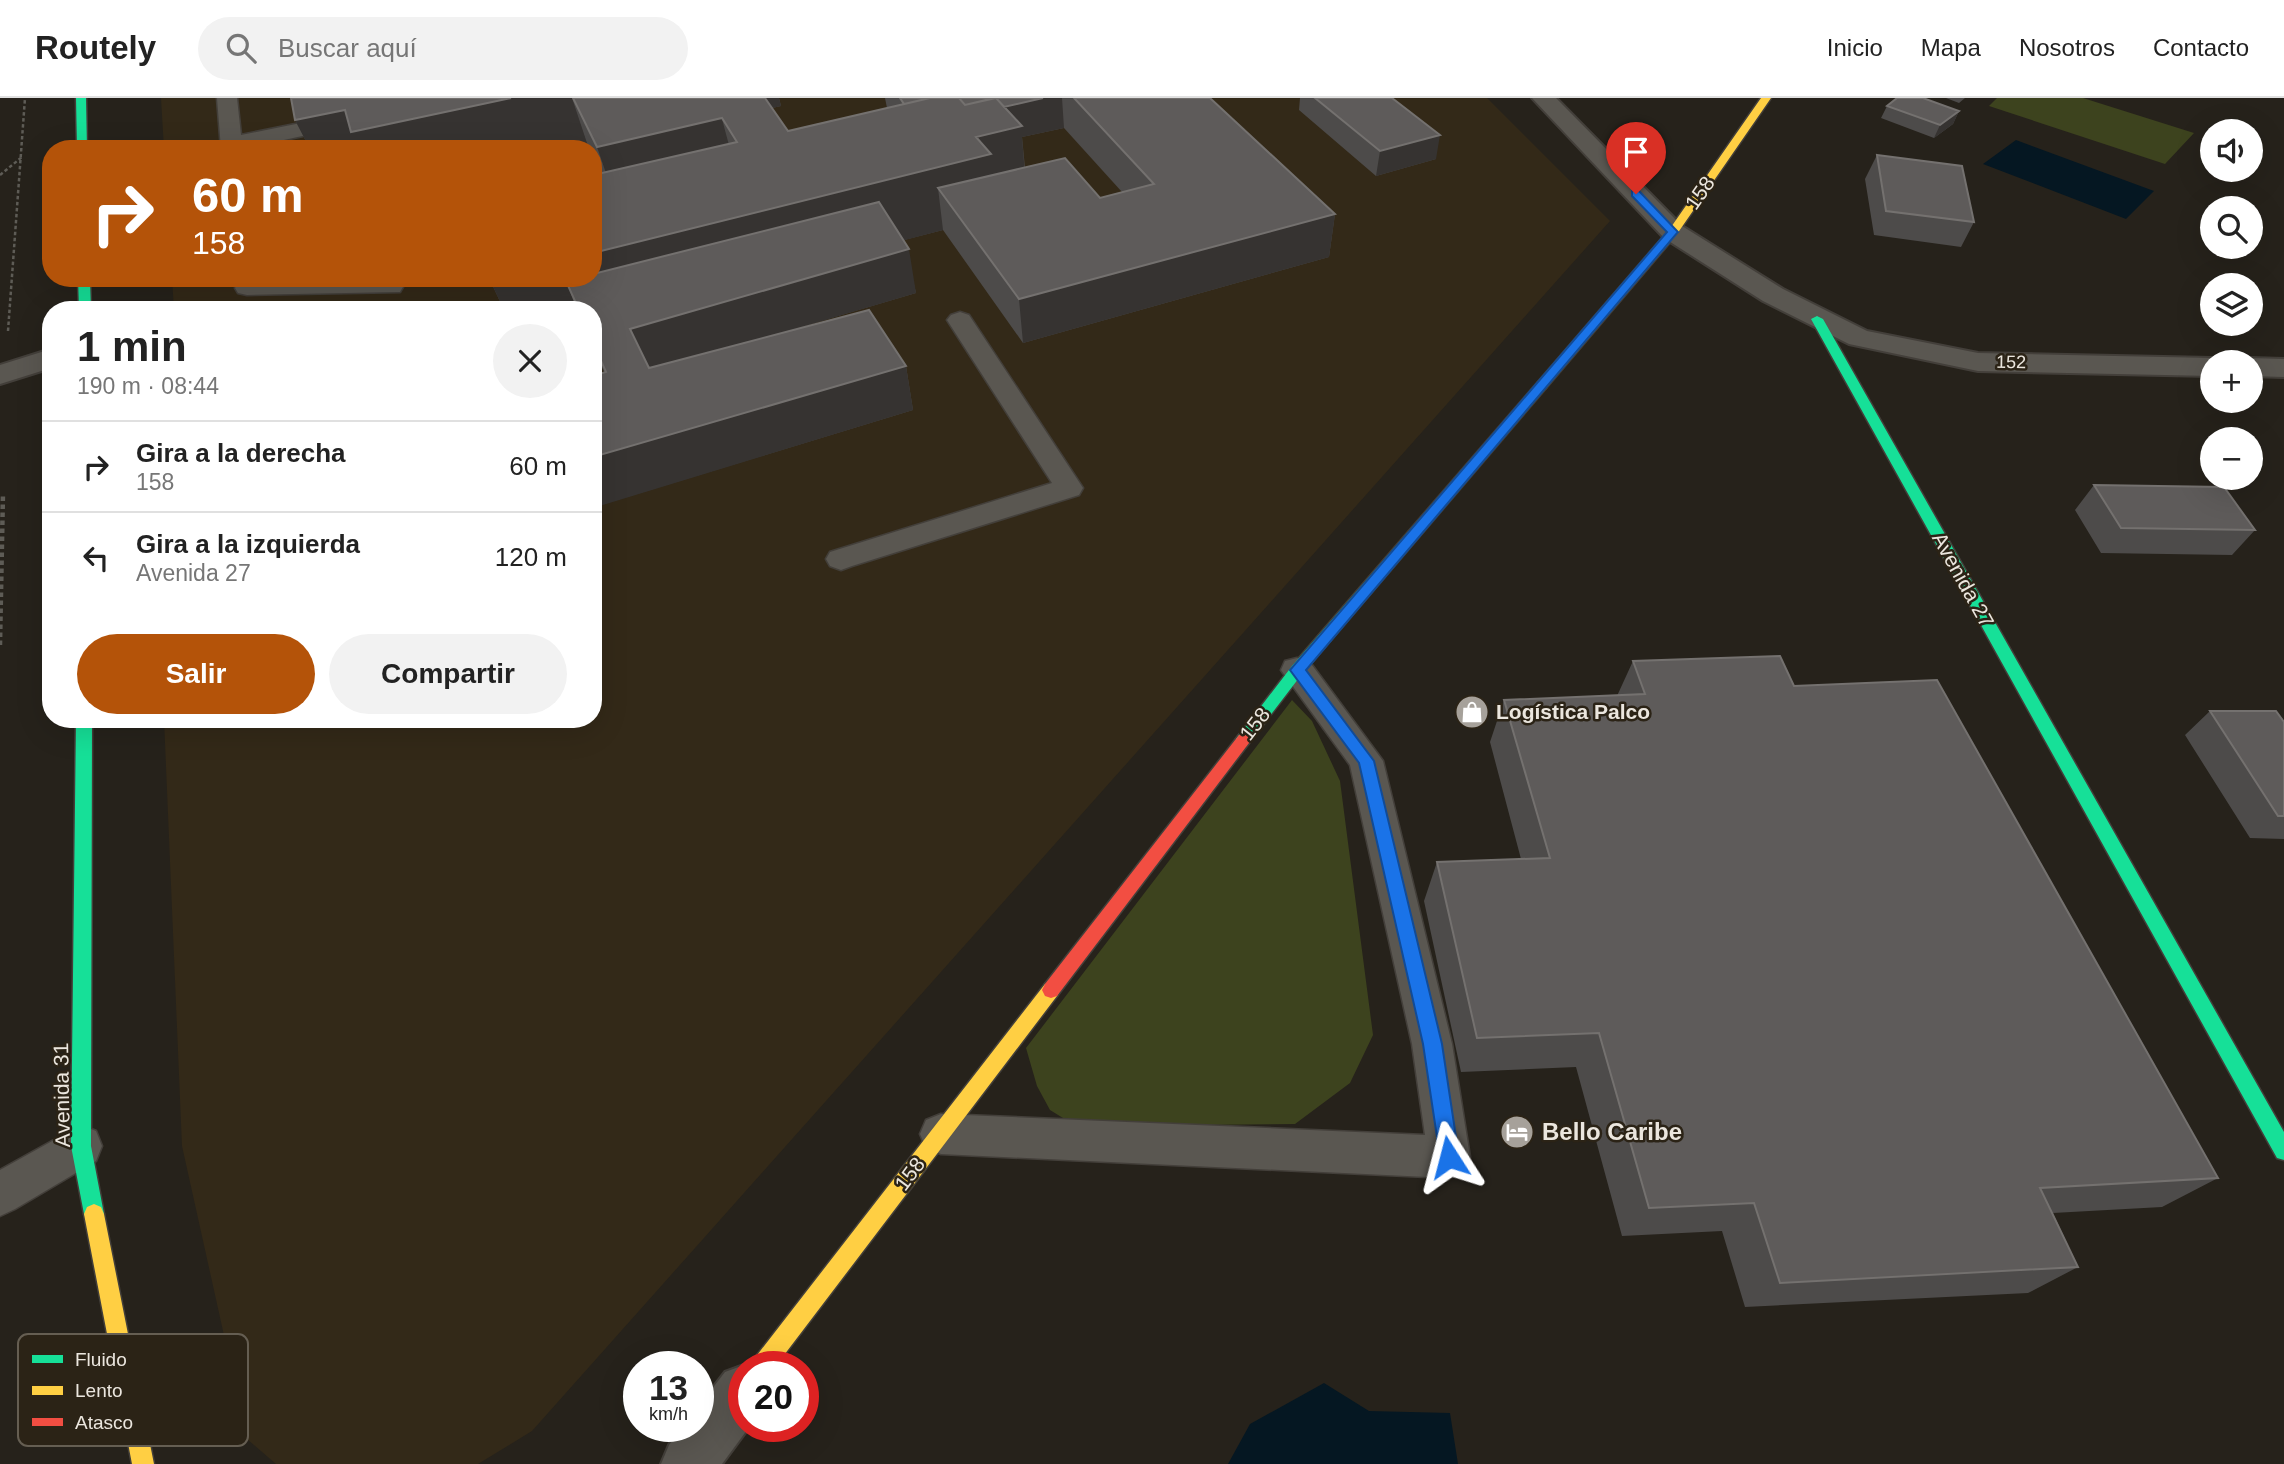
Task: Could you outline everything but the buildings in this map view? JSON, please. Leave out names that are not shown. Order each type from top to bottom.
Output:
[{"type":"street","points":[[81,98],[82,140]]},
{"type":"street","name":"Avenida 27","points":[[1543,98],[1673,232],[1816,319],[2284,1151]]},
{"type":"street","name":"158","points":[[774,1351],[1297,670],[1673,232],[1766,98]]},
{"type":"street","name":"152","points":[[1816,319],[1859,338],[1978,362],[2200,367]]},
{"type":"street","points":[[5,373],[42,361]]},
{"type":"street","points":[[2263,368],[2284,368]]},
{"type":"street","name":"Avenida 31","points":[[84,728],[81,1146],[118,1334]]},
{"type":"street","points":[[688,1464],[728,1412]]},
{"type":"street","name":"Avenida 31","points":[[139,1446],[143,1464]]},
{"type":"lane","points":[[227,98],[231,140]]},
{"type":"lane","points":[[258,140],[363,116]]},
{"type":"lane","points":[[247,292],[330,287]]},
{"type":"lane","points":[[374,301],[391,287]]},
{"type":"lane","points":[[841,559],[1069,488],[960,320]]},
{"type":"lane","points":[[941,1134],[1449,1157],[1432,1044],[1366,761],[1297,670]]},
{"type":"lane","points":[[0,1194],[81,1146]]},
{"type":"path","points":[[5,373],[25,98]]},
{"type":"path","points":[[0,175],[22,156]]},
{"type":"path","points":[[0,645],[3,493]]},
{"type":"shaded area","points":[[161,98],[1487,98],[1610,221],[532,1431],[478,1464],[276,1464],[248,1440],[248,1334],[224,1334],[182,1146],[164,728],[602,728],[602,301],[173,301],[173,287],[602,287],[602,140],[163,140]]},
{"type":"green space","points":[[1997,98],[2083,98],[2194,133],[2165,164],[1989,106]]},
{"type":"green space","points":[[1292,700],[1312,721],[1340,781],[1373,1035],[1350,1083],[1295,1124],[1076,1126],[1050,1110],[1037,1086],[1026,1048]]},
{"type":"water","points":[[2016,140],[2154,191],[2126,219],[1983,164]]},
{"type":"water","points":[[1324,1383],[1369,1411],[1450,1413],[1458,1464],[1228,1464],[1250,1424]]},
{"type":"traffic: fast","points":[[81,98],[82,140]]},
{"type":"traffic: fast","points":[[84,287],[85,301]]},
{"type":"traffic: fast","points":[[1817,319],[2284,1151]]},
{"type":"traffic: fast","points":[[1244,739],[1297,670],[1542,385]]},
{"type":"traffic: fast","points":[[84,728],[81,1146],[94,1214]]},
{"type":"traffic: slow","points":[[1542,385],[1673,232],[1766,98]]},
{"type":"traffic: slow","points":[[774,1351],[1051,990]]},
{"type":"traffic: slow","points":[[94,1214],[118,1334]]},
{"type":"traffic: slow","points":[[139,1446],[143,1464]]},
{"type":"traffic: jam","points":[[1051,990],[1244,739]]},
{"type":"place","name":"Logística Palco","points":[[1472,712]]},
{"type":"place","name":"Bello Caribe","points":[[1517,1132]]},
{"type":"route","points":[[1449,1157],[1432,1044],[1366,761],[1297,670],[1673,232],[1636,194]]}]
